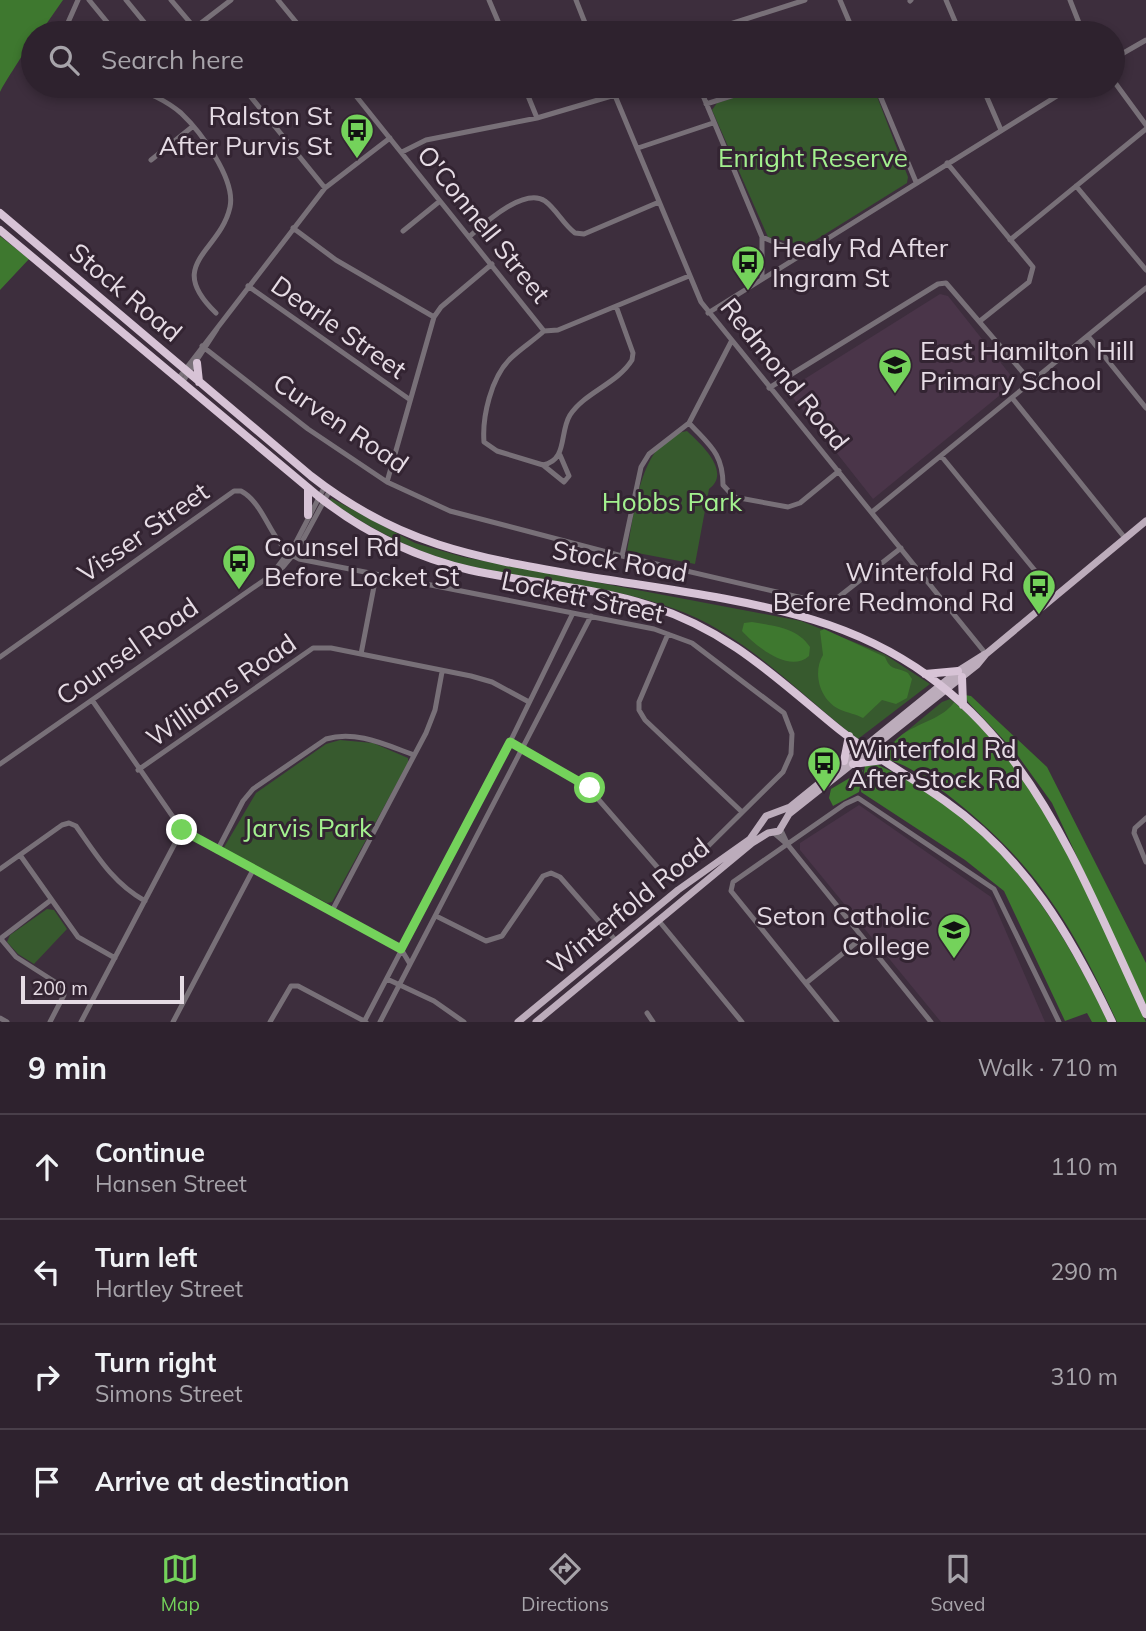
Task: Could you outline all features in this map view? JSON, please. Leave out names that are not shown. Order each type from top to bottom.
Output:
[{"type":"highway","name":"Stock Road","points":[[0,213],[328,488],[394,529],[447,549],[486,559],[799,616],[870,643],[925,674],[963,705],[1009,752],[1045,804],[1146,1014]]},
{"type":"highway","name":"Stock Road","points":[[0,230],[308,488],[386,540],[435,560],[485,573],[629,600],[688,620],[757,660],[866,749],[962,813],[1027,875],[1065,929],[1112,1022]]},
{"type":"highway","points":[[197,363],[199,382]]},
{"type":"highway","points":[[308,488],[308,515]]},
{"type":"highway","points":[[925,674],[960,674],[963,705]]},
{"type":"highway","points":[[849,736],[848,763],[883,760]]},
{"type":"main road","name":"Winterfold Road","points":[[519,1022],[703,871],[750,839],[766,816],[790,807],[848,763],[1144,524]]},
{"type":"main road","name":"Winterfold Road","points":[[536,1022],[709,879],[776,829],[848,763]]},
{"type":"main road","points":[[773,814],[776,829]]},
{"type":"main road","points":[[762,824],[776,829]]},
{"type":"street","points":[[69,21],[78,0]]},
{"type":"street","points":[[89,0],[106,21]]},
{"type":"street","points":[[126,0],[143,21]]},
{"type":"street","points":[[171,0],[189,21]]},
{"type":"street","points":[[208,21],[231,0]]},
{"type":"street","points":[[278,0],[295,21]]},
{"type":"street","points":[[489,0],[498,21]]},
{"type":"street","points":[[576,0],[584,21]]},
{"type":"street","points":[[739,21],[805,0]]},
{"type":"street","points":[[840,0],[849,21]]},
{"type":"street","points":[[946,0],[955,21]]},
{"type":"street","points":[[1070,0],[1078,21]]},
{"type":"street","points":[[1125,53],[1146,40]]},
{"type":"street","points":[[158,98],[192,127],[213,153],[229,185],[230,206],[194,269],[196,289],[216,313]]},
{"type":"street","points":[[252,98],[325,188]]},
{"type":"street","name":"O'Connell Street","points":[[358,98],[544,331],[558,330],[689,276]]},
{"type":"street","points":[[529,98],[537,118]]},
{"type":"street","points":[[402,152],[426,140],[537,118],[605,98]]},
{"type":"street","name":"Redmond Road","points":[[616,98],[689,276],[708,313],[986,654]]},
{"type":"street","points":[[704,98],[762,237],[762,279]]},
{"type":"street","points":[[706,104],[725,98]]},
{"type":"street","points":[[881,98],[916,182]]},
{"type":"street","points":[[987,98],[1001,130]]},
{"type":"street","points":[[708,313],[1053,98]]},
{"type":"street","points":[[1010,240],[1146,127],[1124,98]]},
{"type":"street","points":[[638,148],[713,123]]},
{"type":"street","points":[[151,160],[192,127]]},
{"type":"street","points":[[180,381],[248,286],[325,188],[390,138]]},
{"type":"street","points":[[947,163],[1033,267],[1033,276],[981,321]]},
{"type":"street","points":[[1076,186],[1146,270]]},
{"type":"street","points":[[470,236],[505,207],[535,199],[547,203],[575,233],[584,234],[659,202]]},
{"type":"street","points":[[403,231],[440,201]]},
{"type":"street","points":[[293,228],[336,260],[434,317]]},
{"type":"street","points":[[762,237],[803,254]]},
{"type":"street","points":[[387,482],[434,317],[441,307],[492,264]]},
{"type":"street","points":[[769,388],[938,284],[946,283],[1032,383]]},
{"type":"street","name":"Dearle Street","points":[[248,286],[409,399]]},
{"type":"street","points":[[872,512],[1146,288]]},
{"type":"street","points":[[543,466],[551,464],[560,455],[571,414],[632,360],[634,353],[616,306]]},
{"type":"street","points":[[544,331],[509,360],[499,374],[483,425],[484,442],[490,447],[543,466],[564,482],[569,476],[560,455]]},
{"type":"street","points":[[1088,336],[1146,408]]},
{"type":"street","points":[[622,556],[641,467],[649,454],[689,423],[731,342]]},
{"type":"street","points":[[187,372],[197,363],[204,347]]},
{"type":"street","name":"Curven Road","points":[[204,347],[308,429],[387,482],[450,511],[622,556],[831,602],[901,548]]},
{"type":"street","points":[[1013,399],[1125,538]]},
{"type":"street","points":[[689,423],[719,456],[723,465],[723,485],[734,498],[788,507],[800,503],[839,471]]},
{"type":"street","points":[[942,457],[1055,595]]},
{"type":"street","name":"Counsel Road","points":[[291,555],[308,515],[328,488]]},
{"type":"street","name":"Visser Street","points":[[0,657],[234,491],[240,491],[249,497],[291,555]]},
{"type":"street","name":"Counsel Road","points":[[0,764],[275,570],[291,555],[321,498]]},
{"type":"street","name":"Lockett Street","points":[[291,555],[376,576],[573,613],[668,634],[692,643],[784,713],[792,734],[791,754],[783,772],[742,811]]},
{"type":"street","points":[[361,654],[376,576]]},
{"type":"street","points":[[270,1022],[291,986],[298,986],[365,1022],[510,742],[573,613]]},
{"type":"street","points":[[380,1022],[591,617]]},
{"type":"street","points":[[510,742],[590,788],[665,875],[676,876],[742,811],[645,720],[639,710],[639,702],[668,634]]},
{"type":"street","name":"Williams Road","points":[[138,770],[313,648],[361,654],[492,682],[529,702]]},
{"type":"street","points":[[332,911],[435,710],[442,672]]},
{"type":"street","points":[[90,701],[182,830],[401,949],[410,964]]},
{"type":"street","points":[[217,851],[243,801],[253,789],[326,739],[340,735],[374,740],[414,755]]},
{"type":"street","points":[[837,1022],[731,891],[733,882],[858,798],[994,889],[1059,1022]]},
{"type":"street","points":[[1146,818],[1135,828],[1135,837],[1146,862]]},
{"type":"street","points":[[0,869],[62,825],[69,823],[76,826],[124,890],[145,901]]},
{"type":"street","points":[[776,829],[931,1022]]},
{"type":"street","points":[[81,1022],[182,830]]},
{"type":"street","points":[[20,855],[84,942],[115,958]]},
{"type":"street","points":[[695,860],[709,879]]},
{"type":"street","points":[[173,1022],[253,870]]},
{"type":"street","points":[[436,916],[486,941],[493,941],[502,936],[543,876],[551,873],[560,877],[616,941]]},
{"type":"street","points":[[50,1022],[64,995],[63,987],[16,957],[0,939],[51,900]]},
{"type":"street","points":[[659,921],[742,1022]]},
{"type":"street","points":[[806,983],[862,938]]},
{"type":"street","points":[[387,979],[434,1001],[464,1022]]},
{"type":"street","points":[[647,1013],[653,1022]]},
{"type":"street","points":[[0,1018],[7,1022]]},
{"type":"shaded area","name":"East Hamilton Hill Primary School","points":[[940,294],[948,296],[1016,382],[873,499],[787,390]]},
{"type":"shaded area","name":"Seton Catholic College","points":[[859,805],[991,897],[1045,1022],[941,1022],[800,850],[800,843]]},
{"type":"green space","points":[[0,0],[63,0],[48,21],[21,21],[21,57],[0,92]]},
{"type":"green space","name":"Enright Reserve","points":[[733,98],[878,98],[908,177],[907,183],[806,246],[768,237],[712,110],[717,103]]},
{"type":"green space","points":[[0,236],[29,259],[0,290]]},
{"type":"green space","name":"Hobbs Park","points":[[687,431],[712,458],[717,475],[709,489],[695,564],[627,551],[637,499],[649,462],[671,436]]},
{"type":"green space","points":[[331,498],[415,543],[463,557],[801,621],[884,654],[930,684],[858,739],[748,649],[699,619],[672,608],[619,593],[481,568],[437,557],[375,529],[330,501]]},
{"type":"green space","points":[[744,623],[784,628],[798,635],[810,647],[809,656],[792,662],[773,656],[742,631]]},
{"type":"green space","points":[[824,629],[885,657],[892,667],[908,673],[912,679],[907,698],[896,704],[882,700],[863,718],[834,706],[823,693],[818,678],[823,655],[820,631]]},
{"type":"green space","points":[[965,695],[971,696],[1047,767],[1146,963],[1146,1005],[1052,803],[1016,753],[968,702]]},
{"type":"green space","points":[[950,699],[954,702],[946,712],[902,736],[889,760],[879,754],[942,702]]},
{"type":"green space","points":[[954,702],[988,735],[1043,810],[1088,894],[1146,1022],[1117,1022],[1068,927],[1030,873],[1008,848],[931,782],[915,771],[889,760],[891,748],[897,739],[905,732],[937,717]]},
{"type":"green space","name":"Jarvis Park","points":[[340,740],[373,743],[408,758],[408,763],[332,902],[327,903],[223,849],[256,793],[326,744]]},
{"type":"green space","points":[[878,765],[919,787],[956,812],[1017,872],[1066,943],[1108,1022],[1092,1022],[1087,1013],[1065,1021],[1004,891],[965,860],[861,792],[865,766]]},
{"type":"green space","points":[[863,770],[859,792],[833,806],[829,798],[831,789]]},
{"type":"green space","points":[[47,909],[54,910],[67,929],[34,964],[18,954],[7,942],[10,935]]},
{"type":"place","name":"Ralston St After Purvis St","points":[[357,160]]},
{"type":"place","name":"Healy Rd After Ingram St","points":[[748,292]]},
{"type":"place","name":"East Hamilton Hill Primary School","points":[[895,395]]},
{"type":"place","name":"Counsel Rd Before Locket St","points":[[239,591]]},
{"type":"place","name":"Winterfold Rd Before Redmond Rd","points":[[1039,616]]},
{"type":"place","name":"Winterfold Rd After Stock Rd","points":[[824,793]]},
{"type":"place","name":"Seton Catholic College","points":[[954,960]]},
{"type":"route","points":[[182,830],[401,949],[510,742],[578,778],[590,788]]}]
